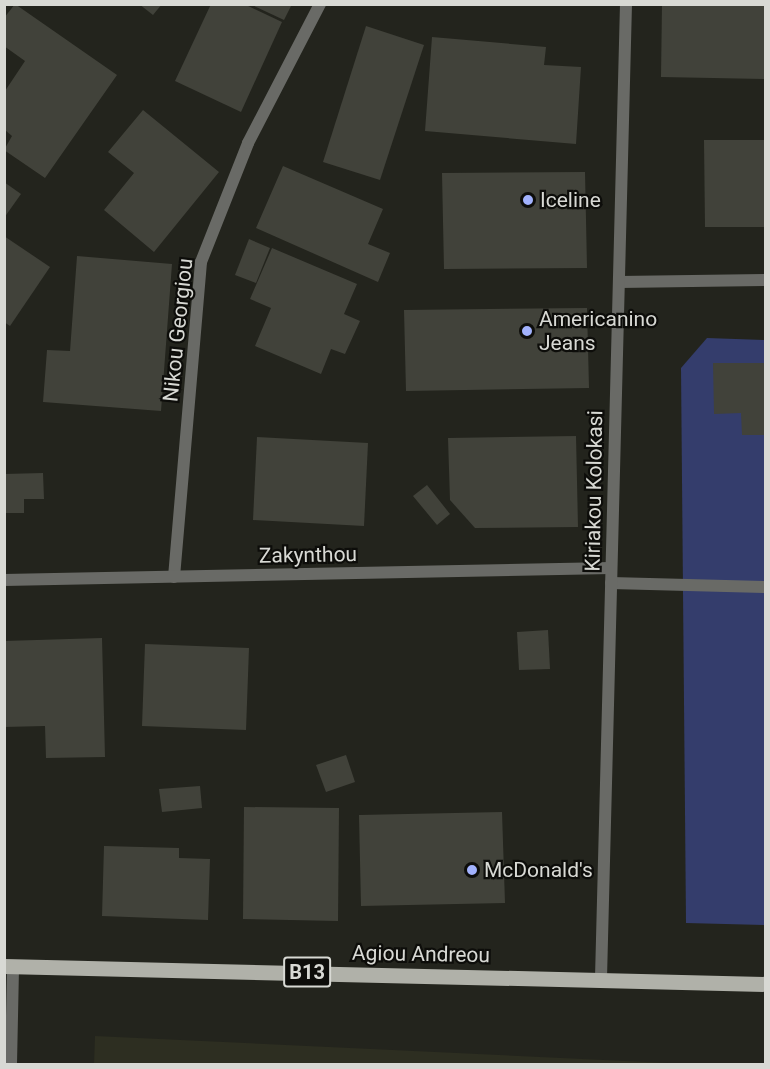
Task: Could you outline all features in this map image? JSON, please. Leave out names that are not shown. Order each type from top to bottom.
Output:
[{"type":"main road","name":"Agiou Andreou","points":[[9,966],[601,978],[765,984]]},
{"type":"street","name":"Nikou Georgiou","points":[[174,577],[201,262],[248,143],[320,4]]},
{"type":"street","points":[[619,4],[626,5]]},
{"type":"street","name":"Kiriakou Kolokasi","points":[[601,978],[626,5]]},
{"type":"street","points":[[618,282],[765,280]]},
{"type":"street","name":"Zakynthou","points":[[4,580],[611,568]]},
{"type":"street","points":[[611,583],[765,587]]},
{"type":"street","points":[[9,966],[11,1065]]},
{"type":"shaded area","points":[[707,338],[765,340],[765,925],[686,923],[681,368]]},
{"type":"shaded area","points":[[95,1036],[689,1064],[94,1064]]},
{"type":"building","points":[[15,4],[117,75],[45,178],[4,150],[12,136],[5,130],[5,91],[25,61],[4,46],[4,18]]},
{"type":"building","points":[[139,4],[162,4],[153,15]]},
{"type":"building","points":[[211,4],[244,4],[282,22],[241,112],[175,81]]},
{"type":"building","points":[[250,4],[292,4],[284,20]]},
{"type":"building","points":[[662,4],[766,4],[766,79],[661,77]]},
{"type":"building","points":[[366,26],[424,45],[380,180],[323,162]]},
{"type":"building","points":[[432,37],[546,47],[544,65],[581,67],[576,144],[425,131]]},
{"type":"building","points":[[143,110],[219,172],[154,252],[104,210],[134,173],[108,152]]},
{"type":"building","points":[[704,140],[766,140],[766,227],[705,227]]},
{"type":"building","points":[[283,166],[383,209],[368,244],[390,253],[378,282],[256,228]]},
{"type":"building","points":[[585,172],[587,268],[444,269],[442,173]]},
{"type":"building","points":[[4,182],[21,194],[4,218]]},
{"type":"building","points":[[4,236],[50,267],[10,326],[4,322]]},
{"type":"building","points":[[249,239],[270,248],[256,283],[235,275]]},
{"type":"building","points":[[272,248],[357,284],[344,314],[360,321],[345,354],[331,349],[321,374],[255,346],[271,308],[250,299]]},
{"type":"building","points":[[77,256],[172,264],[161,411],[43,402],[47,350],[70,351]]},
{"type":"building","points":[[587,308],[589,388],[406,391],[404,310]]},
{"type":"building","points":[[713,363],[766,363],[766,435],[742,435],[741,413],[714,414]]},
{"type":"building","points":[[576,436],[578,527],[475,528],[450,500],[448,438]]},
{"type":"building","points":[[257,437],[368,443],[364,526],[253,520]]},
{"type":"building","points":[[43,473],[44,499],[24,499],[24,513],[4,513],[4,474]]},
{"type":"building","points":[[427,485],[450,514],[437,525],[413,496]]},
{"type":"building","points":[[548,630],[550,669],[519,670],[517,632]]},
{"type":"building","points":[[102,638],[105,757],[46,758],[45,726],[4,727],[4,641]]},
{"type":"building","points":[[145,644],[249,648],[246,730],[142,726]]},
{"type":"building","points":[[346,755],[355,782],[326,792],[316,765]]},
{"type":"building","points":[[200,786],[202,808],[162,812],[159,789]]},
{"type":"building","points":[[244,807],[339,808],[338,921],[243,919]]},
{"type":"building","points":[[502,812],[505,903],[361,906],[359,815]]},
{"type":"building","points":[[104,846],[179,848],[179,858],[210,859],[208,920],[102,916]]},
{"type":"place","name":"Iceline","points":[[528,200]]},
{"type":"place","name":"Americanino Jeans","points":[[527,331]]},
{"type":"place","name":"McDonald's","points":[[472,870]]}]
